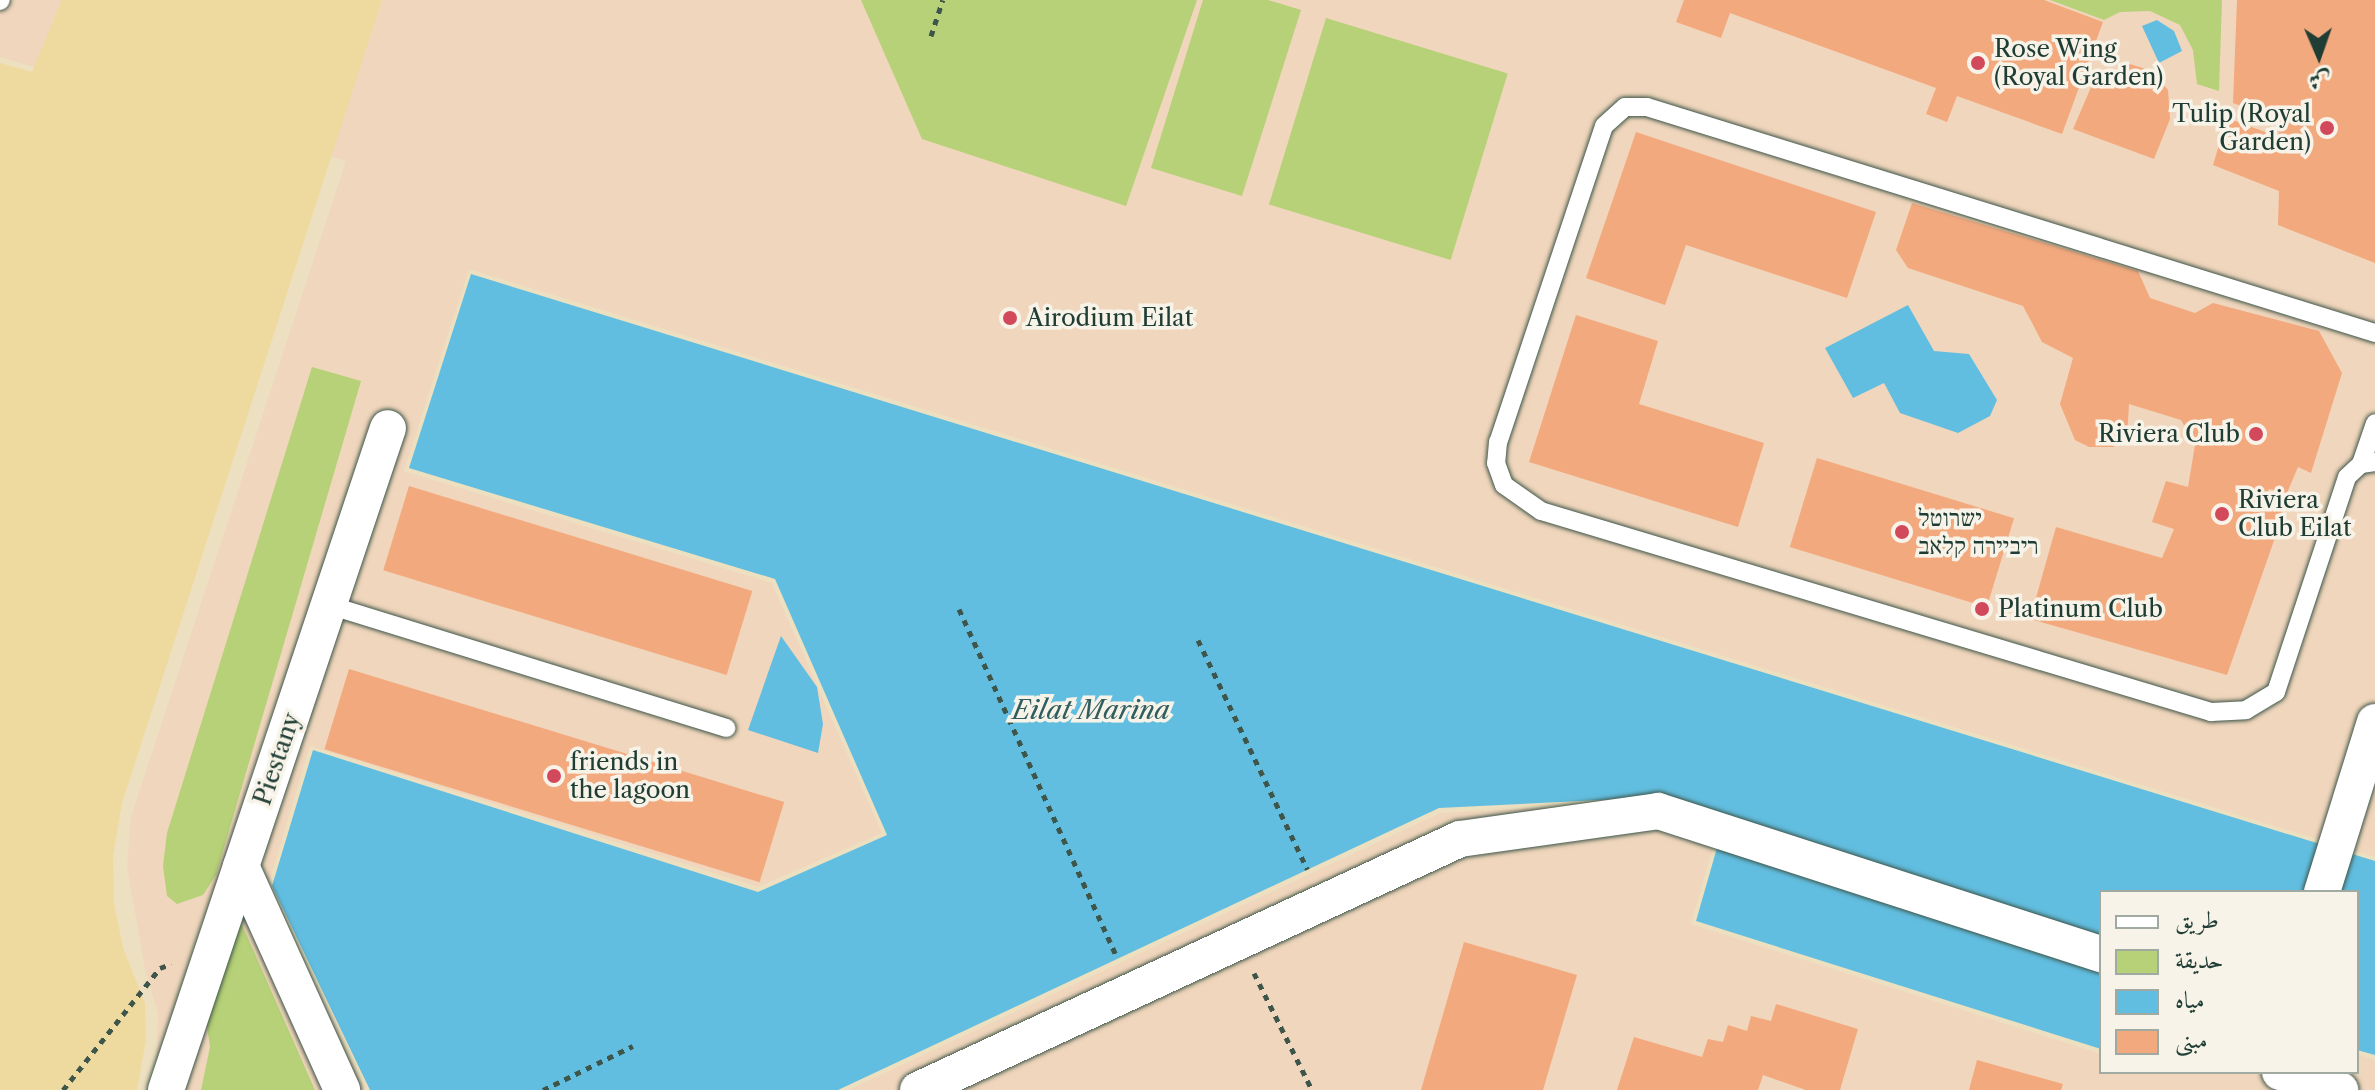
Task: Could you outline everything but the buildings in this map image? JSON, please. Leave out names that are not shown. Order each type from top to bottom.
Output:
[{"type":"street","name":"Piestany","points":[[166,1090],[388,428]]},
{"type":"street","points":[[2323,890],[2369,762],[2375,722]]},
{"type":"street","points":[[918,1090],[1460,839],[1658,811],[2099,953]]},
{"type":"street","points":[[241,866],[342,1090]]},
{"type":"street","points":[[2287,1074],[2340,1090]]},
{"type":"lane","points":[[2375,333],[1647,107],[1625,107],[1604,126],[1498,442],[1496,463],[1504,485],[1541,511],[2211,712],[2246,710],[2276,692],[2347,477],[2368,463],[2375,423]]},
{"type":"lane","points":[[329,605],[726,728]]},
{"type":"path","points":[[931,36],[943,0]]},
{"type":"path","points":[[959,609],[1132,991]]},
{"type":"path","points":[[1198,640],[1323,903]]},
{"type":"path","points":[[1238,942],[1312,1090]]},
{"type":"path","points":[[63,1090],[160,968],[214,947]]},
{"type":"path","points":[[543,1090],[633,1046]]},
{"type":"shaded area","points":[[0,0],[2375,0],[2375,857],[469,269],[404,471],[772,583],[882,833],[758,887],[310,746],[268,886],[365,1090],[148,1090],[156,1065],[158,1014],[145,969],[127,867],[131,817],[346,161],[0,57]]},
{"type":"shaded area","points":[[1642,802],[1720,823],[1691,924],[2099,1053],[2099,1074],[2359,1074],[2359,1055],[2375,1060],[2375,1090],[848,1090],[1440,813]]},
{"type":"green space","points":[[861,0],[1197,0],[1126,206],[922,139]]},
{"type":"green space","points":[[1203,0],[1268,0],[1301,10],[1242,196],[1151,168]]},
{"type":"green space","points":[[2050,0],[2222,0],[2219,91],[2197,84],[2193,50],[2180,25],[2150,11],[2120,12],[2104,20]]},
{"type":"green space","points":[[1326,18],[1508,74],[1451,260],[1269,204]]},
{"type":"green space","points":[[312,367],[361,381],[216,875],[203,895],[177,904],[167,896],[163,866],[167,833]]},
{"type":"green space","points":[[240,920],[315,1090],[201,1090],[210,1047],[203,999]]},
{"type":"sand","points":[[62,0],[382,0],[122,803],[113,855],[114,903],[123,948],[145,1003],[146,1040],[137,1090],[0,1090],[0,63],[32,72]]},
{"type":"water","points":[[2157,20],[2174,31],[2182,51],[2159,63],[2142,26]]},
{"type":"water","name":"Eilat Marina","points":[[471,274],[2375,861],[2375,1055],[2359,1051],[2359,890],[2099,890],[2099,1048],[1696,921],[1725,820],[1642,798],[1439,808],[838,1090],[370,1090],[272,886],[313,750],[758,892],[887,835],[775,579],[409,468]]},
{"type":"water","points":[[1908,305],[1934,351],[1969,354],[1997,400],[1990,416],[1958,433],[1900,413],[1884,383],[1853,398],[1825,348]]},
{"type":"water","points":[[781,636],[817,687],[823,724],[818,753],[748,730]]},
{"type":"place","name":"Rose Wing (Royal Garden)","points":[[1978,63]]},
{"type":"place","name":"Tulip (Royal Garden)","points":[[2327,128]]},
{"type":"place","name":"Airodium Eilat","points":[[1010,318]]},
{"type":"place","name":"Riviera Club","points":[[2256,434]]},
{"type":"place","name":"Riviera Club Eilat","points":[[2222,514]]},
{"type":"place","name":"ישרוטל ריביירה קלאב","points":[[1902,532]]},
{"type":"place","name":"Platinum Club","points":[[1982,609]]},
{"type":"place","name":"friends in the lagoon","points":[[554,776]]}]
